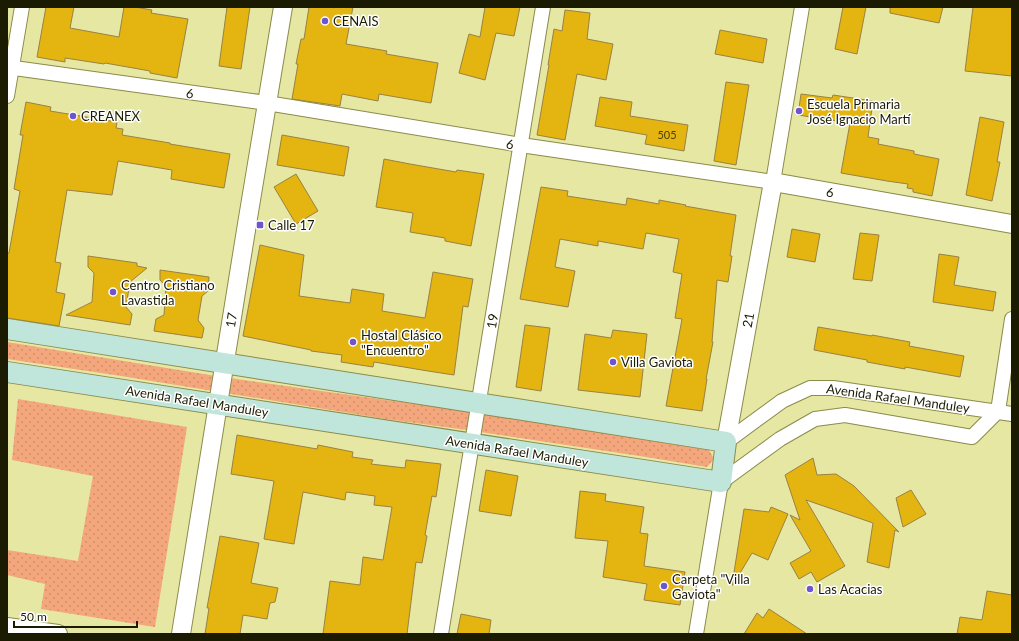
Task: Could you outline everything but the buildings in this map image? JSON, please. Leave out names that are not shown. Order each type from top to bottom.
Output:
[{"type":"main road","points":[[7,329],[726,442]]},
{"type":"main road","name":"Avenida Rafael Manduley","points":[[7,372],[721,482]]},
{"type":"main road","name":"21","points":[[721,482],[726,442]]},
{"type":"street","points":[[7,96],[9,68],[22,7]]},
{"type":"street","name":"17","points":[[181,634],[283,7]]},
{"type":"street","name":"19","points":[[441,634],[543,7]]},
{"type":"street","name":"21","points":[[726,442],[773,182],[802,7]]},
{"type":"street","name":"6","points":[[9,68],[267,103],[521,145],[773,182],[1012,224]]},
{"type":"street","points":[[998,412],[1012,319]]},
{"type":"street","name":"Avenida Rafael Manduley","points":[[726,442],[782,401],[810,388],[833,388],[1012,414]]},
{"type":"street","name":"Avenida Rafael Manduley","points":[[721,482],[780,440],[815,419],[845,415],[972,438],[998,412]]},
{"type":"street","name":"21","points":[[696,634],[721,482]]},
{"type":"street","points":[[7,626],[58,634]]},
{"type":"shaded area","points":[[7,342],[222,377],[478,413],[709,450],[714,459],[707,467],[386,419],[7,359]]},
{"type":"shaded area","points":[[18,399],[187,427],[155,627],[41,609],[45,584],[7,575],[7,550],[78,561],[93,476],[12,460]]},
{"type":"place","name":"CENAIS","points":[[325,21]]},
{"type":"place","name":"Escuela Primaria José Ignacio Martí","points":[[799,111]]},
{"type":"place","name":"CREANEX","points":[[73,116]]},
{"type":"place","name":"Calle 17","points":[[260,225]]},
{"type":"place","name":"Centro Cristiano Lavastida","points":[[113,292]]},
{"type":"place","name":"Hostal Clásico \"Encuentro\"","points":[[353,342]]},
{"type":"place","name":"Villa Gaviota","points":[[613,362]]},
{"type":"place","name":"Carpeta \"Villa Gaviota\"","points":[[664,586]]},
{"type":"place","name":"Las Acacias","points":[[810,589]]}]
